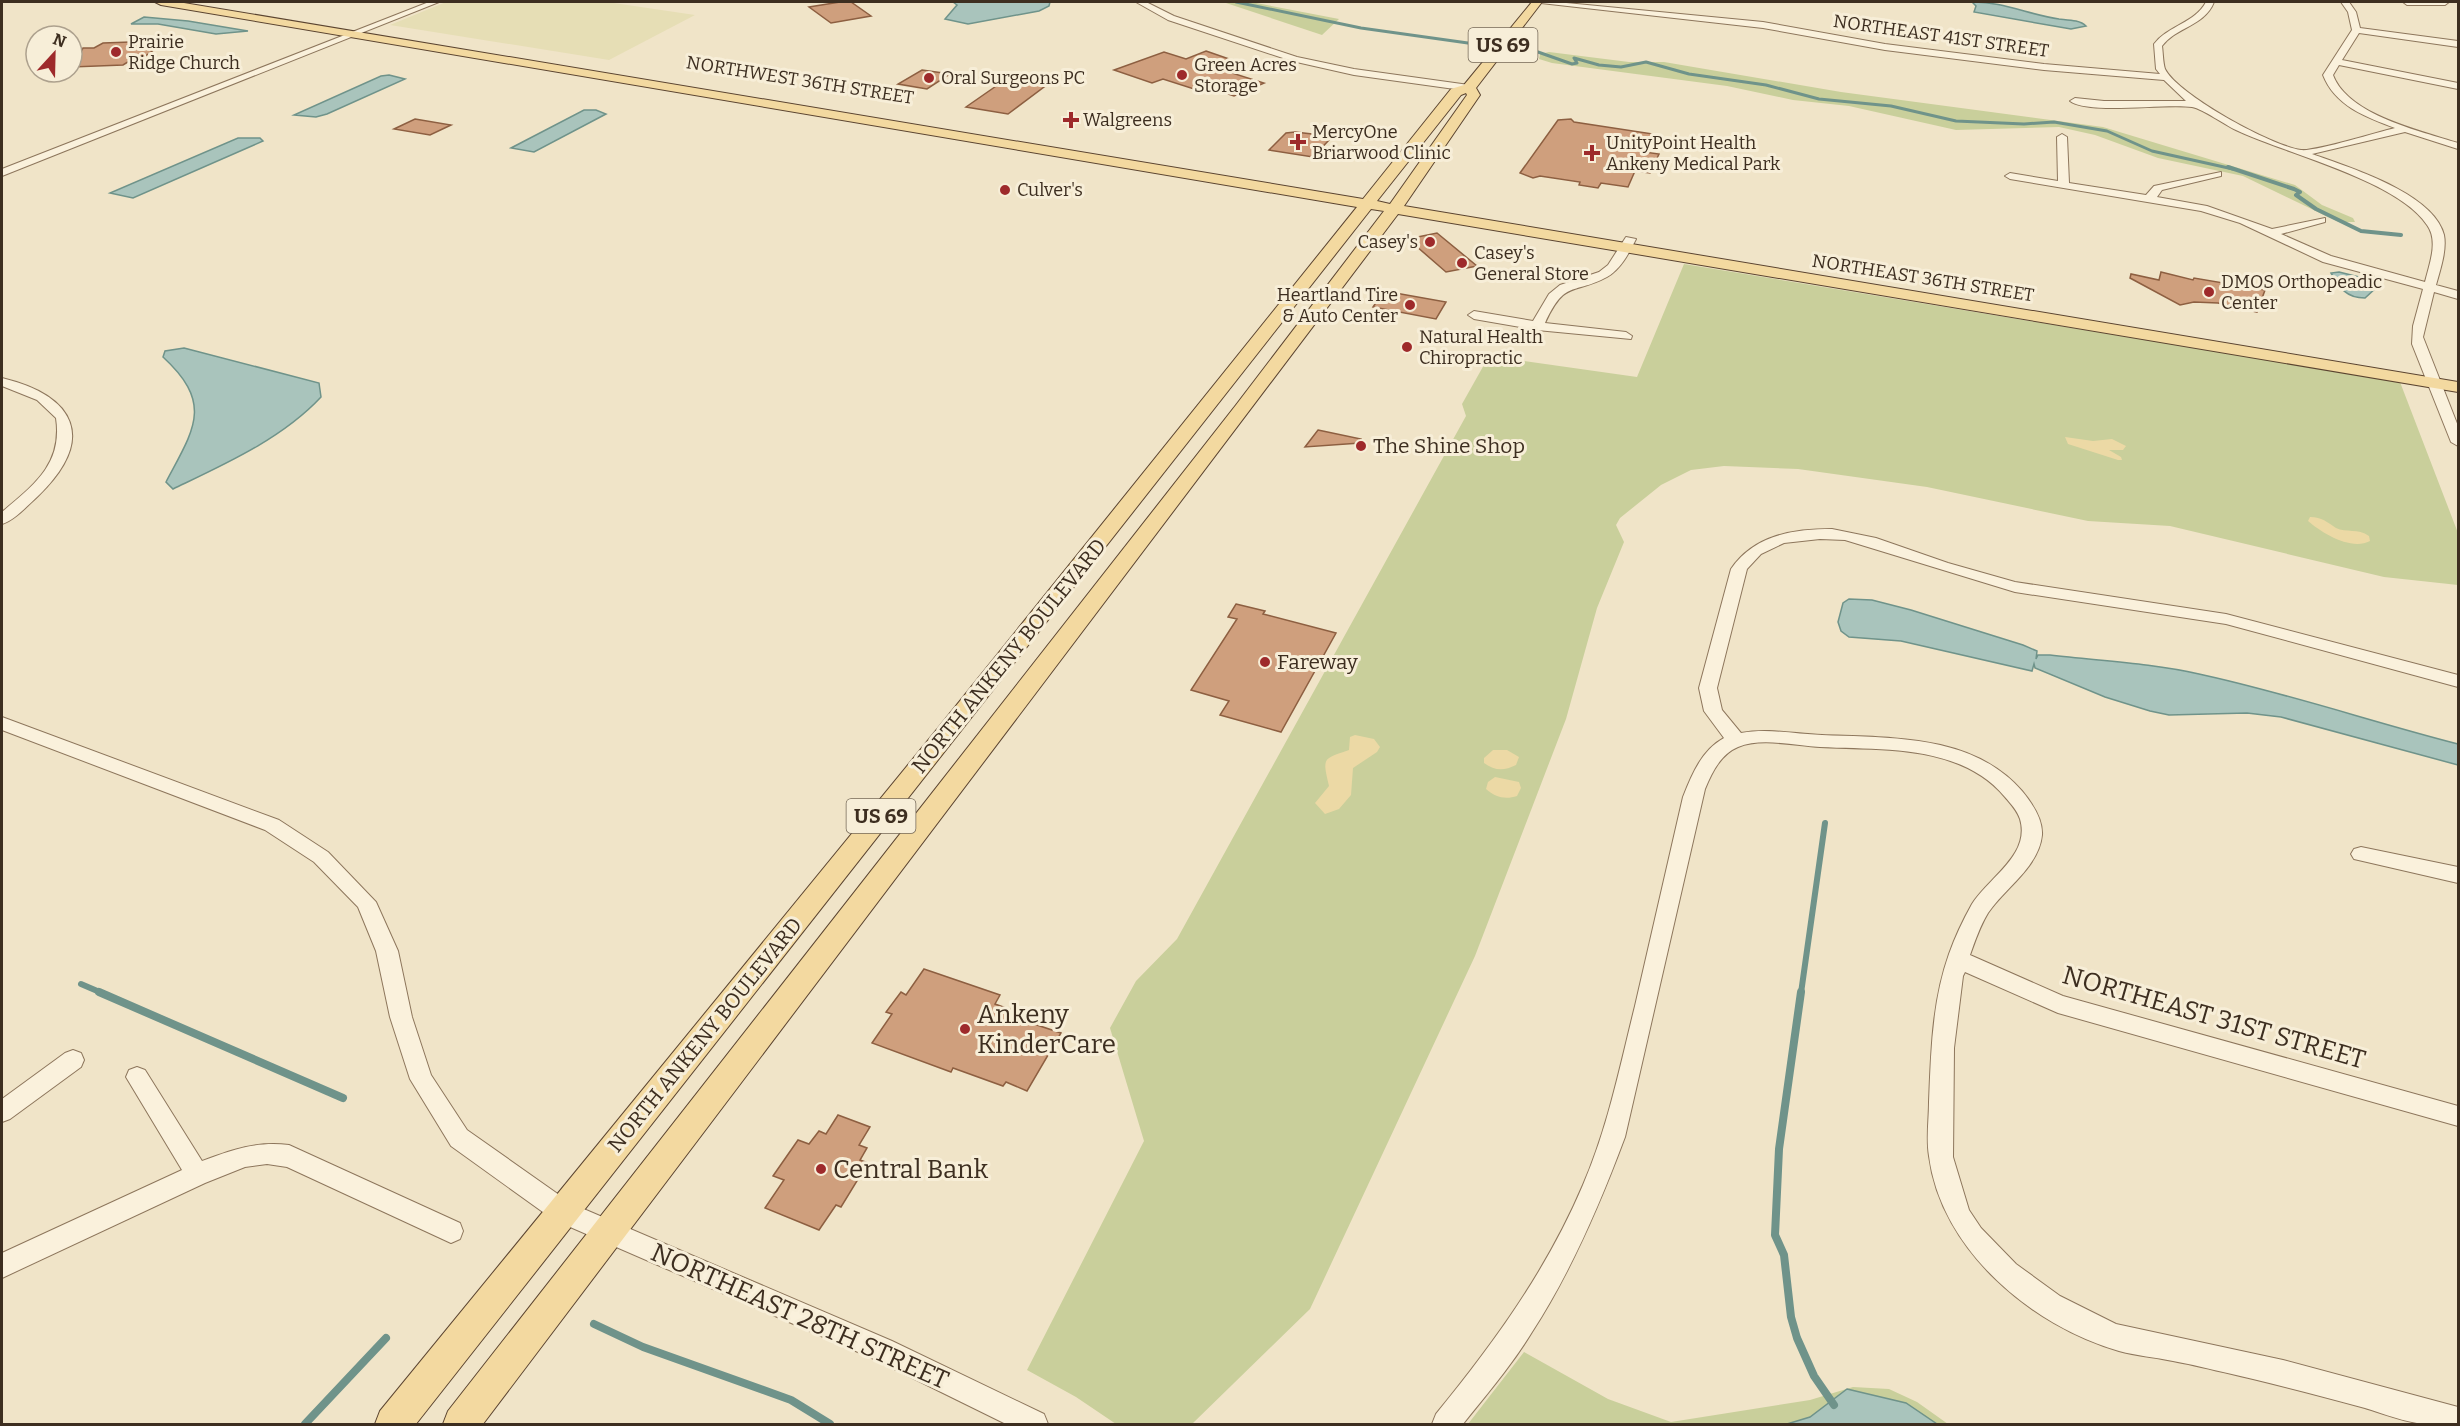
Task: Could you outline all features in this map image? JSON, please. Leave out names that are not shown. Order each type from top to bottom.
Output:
[{"type":"main road","name":"NORTHWEST 36TH STREET","points":[[161,2],[1385,201]]},
{"type":"main road","name":"NORTH ANKENY BOULEVARD","points":[[461,1425],[1105,589],[1385,201],[1456,92],[1469,88],[1536,2]]},
{"type":"main road","name":"NORTHWEST 36TH STREET","points":[[204,9],[282,15],[369,28],[1385,201]]},
{"type":"main road","name":"NORTH ANKENY BOULEVARD","points":[[393,1425],[563,1212],[1474,94],[1469,88]]},
{"type":"main road","name":"NORTHEAST 36TH STREET","points":[[1385,201],[1628,244],[2432,376],[2458,375]]},
{"type":"main road","name":"NORTHEAST 36TH STREET","points":[[2432,376],[2458,387]]},
{"type":"street","points":[[2,173],[435,2]]},
{"type":"street","points":[[1140,2],[1171,18],[1295,59],[1354,72],[1469,88]]},
{"type":"street","name":"NORTHEAST 41ST STREET","points":[[1536,2],[1763,26],[1885,47],[2032,65],[2163,77]]},
{"type":"street","points":[[2210,2],[2201,16],[2172,30],[2160,42],[2156,55],[2163,77],[2193,104],[2236,127],[2375,182],[2422,212],[2439,235],[2439,245],[2421,310],[2417,340],[2458,442]]},
{"type":"street","points":[[2344,2],[2352,12],[2356,30],[2328,75],[2328,84],[2334,91],[2365,112],[2404,129],[2458,146]]},
{"type":"street","points":[[2407,2],[2445,2]]},
{"type":"street","points":[[2356,30],[2458,44]]},
{"type":"street","points":[[2337,62],[2458,86]]},
{"type":"street","points":[[2075,101],[2115,105],[2193,104]]},
{"type":"street","points":[[2304,153],[2404,129]]},
{"type":"street","points":[[2062,137],[2064,183]]},
{"type":"street","points":[[2151,198],[2152,192],[2158,188],[2217,174]]},
{"type":"street","points":[[2010,176],[2151,198],[2221,213],[2327,259],[2458,296]]},
{"type":"street","points":[[2271,233],[2321,220]]},
{"type":"street","points":[[1537,326],[1552,297],[1570,286],[1606,274],[1615,268],[1628,244]]},
{"type":"street","points":[[1474,315],[1537,326],[1626,336]]},
{"type":"street","points":[[2,382],[42,397],[63,417],[66,437],[62,456],[24,501],[2,519]]},
{"type":"street","points":[[1736,740],[1713,711],[1708,688],[1739,569],[1744,561],[1758,549],[1788,538],[1813,534],[1869,540],[1954,570],[2043,593],[2181,611],[2248,624],[2458,681]]},
{"type":"street","name":"NORTHEAST 28TH STREET","points":[[2,723],[272,825],[321,857],[366,902],[387,951],[401,1017],[421,1079],[459,1138],[563,1212],[882,1350],[1034,1425]]},
{"type":"street","points":[[1446,1425],[1523,1323],[1560,1259],[1594,1188],[1613,1137],[1628,1083],[1693,797],[1705,768],[1736,740],[1779,739],[1918,746],[1968,760],[2011,790],[2025,807],[2032,840],[2027,855],[1984,902],[1970,927],[1951,979],[1941,1059],[1941,1162],[1960,1219],[1999,1268],[2062,1312],[2116,1337],[2261,1367],[2458,1421]]},
{"type":"street","points":[[2361,854],[2458,875]]},
{"type":"street","name":"NORTHEAST 31ST STREET","points":[[1958,959],[2058,1004],[2458,1116]]},
{"type":"street","points":[[2,1112],[74,1060]]},
{"type":"street","points":[[137,1077],[187,1155],[196,1175]]},
{"type":"street","points":[[2,1266],[196,1175],[244,1156],[267,1153],[290,1156],[451,1231]]},
{"type":"shaded area","points":[[446,2],[607,2],[695,15],[609,60],[390,25]]},
{"type":"green space","points":[[1223,2],[1251,2],[1339,19],[1322,35]]},
{"type":"green space","points":[[1549,52],[1629,62],[1664,62],[1841,92],[2103,127],[2295,185],[2322,205],[2353,218],[2355,222],[2339,222],[2243,176],[2158,158],[2095,135],[2059,127],[1956,130],[1849,106],[1793,100],[1727,86],[1552,63],[1539,59],[1540,54]]},
{"type":"green space","points":[[1684,264],[2400,382],[2458,533],[2458,585],[2384,577],[2170,526],[2088,521],[1927,487],[1798,469],[1724,466],[1691,470],[1661,485],[1620,518],[1616,525],[1624,542],[1597,608],[1566,719],[1475,956],[1310,1309],[1192,1424],[1116,1424],[1076,1397],[1027,1370],[1144,1141],[1110,1028],[1136,981],[1177,939],[1466,416],[1462,404],[1489,356],[1637,377]]},
{"type":"green space","points":[[1524,1352],[1608,1399],[1671,1422],[1810,1400],[1853,1387],[1889,1389],[1917,1402],[1948,1424],[1468,1424]]},
{"type":"sand","points":[[2065,437],[2093,441],[2112,439],[2126,446],[2123,450],[2109,450],[2121,457],[2122,460],[2118,460],[2068,444]]},
{"type":"sand","points":[[2310,517],[2321,519],[2336,528],[2365,534],[2369,536],[2370,541],[2354,544],[2337,539],[2308,521]]},
{"type":"sand","points":[[1355,735],[1374,739],[1380,747],[1377,752],[1353,768],[1351,795],[1339,809],[1325,814],[1315,803],[1329,786],[1325,764],[1334,755],[1349,750],[1350,737]]},
{"type":"sand","points":[[1493,750],[1507,750],[1519,757],[1516,765],[1500,769],[1492,768],[1484,763],[1484,758]]},
{"type":"sand","points":[[1495,777],[1519,782],[1521,788],[1517,796],[1500,797],[1486,789],[1488,782]]},
{"type":"water","points":[[953,2],[1050,2],[1049,6],[1039,11],[968,24],[945,19],[957,5]]},
{"type":"water","points":[[1972,2],[1983,2],[2048,17],[2077,21],[2086,26],[2071,29],[1974,12],[1976,6]]},
{"type":"water","points":[[144,17],[188,21],[248,31],[216,34],[158,24],[131,24]]},
{"type":"water","points":[[389,75],[405,79],[327,114],[316,117],[294,115],[381,76]]},
{"type":"water","points":[[584,110],[596,110],[606,114],[534,152],[511,148]]},
{"type":"water","points":[[238,138],[260,138],[263,141],[133,198],[110,193]]},
{"type":"water","points":[[2339,272],[2367,279],[2378,286],[2365,298],[2358,298],[2341,288],[2331,273]]},
{"type":"water","points":[[184,348],[319,383],[321,397],[288,426],[251,450],[173,489],[166,482],[191,432],[194,403],[189,389],[179,374],[163,357],[165,351]]},
{"type":"water","points":[[1849,599],[1872,600],[1911,610],[2023,645],[2037,651],[2036,659],[2038,655],[2050,655],[2162,667],[2297,699],[2458,744],[2458,765],[2281,717],[2247,713],[2169,715],[2150,711],[2105,697],[2035,668],[2034,664],[2032,671],[1901,641],[1849,637],[1841,631],[1838,622],[1843,603]]},
{"type":"water","points":[[1847,1389],[1906,1403],[1937,1424],[1787,1424],[1810,1417]]},
{"type":"building","points":[[851,2],[871,16],[831,23],[809,7]]},
{"type":"building","name":"Prairie Ridge Church","points":[[157,41],[149,46],[159,46],[140,60],[131,60],[123,65],[84,67],[84,48],[94,48],[103,43]]},
{"type":"building","name":"Green Acres Storage","points":[[1206,51],[1235,61],[1216,68],[1264,83],[1234,96],[1204,86],[1194,89],[1163,79],[1152,83],[1114,70],[1164,52],[1186,59]]},
{"type":"building","name":"Oral Surgeons PC","points":[[922,70],[950,74],[927,89],[898,84]]},
{"type":"building","points":[[1023,77],[1052,81],[1008,114],[966,107],[1002,82],[1014,84]]},
{"type":"building","points":[[415,119],[451,125],[430,135],[394,129]]},
{"type":"building","name":"UnityPoint Health Ankeny Medical Park","points":[[1571,119],[1574,122],[1653,134],[1644,152],[1659,154],[1650,173],[1635,171],[1628,187],[1601,183],[1598,188],[1579,185],[1580,182],[1540,176],[1533,178],[1520,173],[1558,120]]},
{"type":"building","name":"MercyOne Briarwood Clinic","points":[[1286,133],[1321,135],[1324,136],[1322,139],[1329,140],[1313,157],[1269,150]]},
{"type":"building","points":[[1437,233],[1477,266],[1446,272],[1408,239]]},
{"type":"building","name":"DMOS Orthopeadic Center","points":[[2161,272],[2193,280],[2194,278],[2265,290],[2257,312],[2218,303],[2194,302],[2180,305],[2130,278],[2131,274],[2159,280]]},
{"type":"building","name":"Heartland Tire & Auto Center","points":[[1384,291],[1446,302],[1436,319],[1373,307]]},
{"type":"building","points":[[1318,430],[1361,439],[1360,443],[1305,447]]},
{"type":"building","name":"Fareway","points":[[1236,604],[1265,611],[1263,614],[1336,633],[1281,732],[1220,715],[1229,701],[1191,690],[1237,619],[1228,617]]},
{"type":"building","name":"Ankeny KinderCare","points":[[924,969],[1000,995],[995,1004],[1037,1019],[1034,1024],[1061,1033],[1027,1091],[1006,1082],[1003,1086],[953,1068],[951,1072],[872,1043],[892,1014],[886,1012],[901,992],[906,995]]},
{"type":"building","name":"Central Bank","points":[[838,1115],[870,1127],[859,1145],[867,1148],[860,1160],[868,1163],[841,1207],[836,1205],[819,1230],[765,1208],[784,1180],[773,1176],[798,1140],[809,1144],[819,1131],[826,1134]]},
{"type":"waterway","points":[[1236,2],[1361,28],[1475,44]]},
{"type":"waterway","points":[[1538,52],[1572,64],[1577,63],[1574,58],[1599,65],[1621,67],[1646,62],[1689,74],[1766,85],[1819,99],[1891,106],[1956,121],[2024,124],[2054,122],[2107,131],[2152,151],[2233,169]]},
{"type":"waterway","points":[[2228,167],[2294,189],[2300,192],[2296,195],[2316,209],[2361,231],[2401,235]]},
{"type":"waterway","points":[[1801,993],[1825,823]]},
{"type":"waterway","points":[[81,984],[102,993]]},
{"type":"waterway","points":[[99,992],[343,1098]]},
{"type":"waterway","points":[[1801,992],[1779,1149],[1775,1235],[1784,1255],[1791,1317],[1797,1338],[1814,1376],[1834,1405]]},
{"type":"waterway","points":[[594,1324],[643,1347],[791,1400],[830,1424]]},
{"type":"waterway","points":[[305,1424],[386,1338]]},
{"type":"place","name":"Prairie Ridge Church","points":[[116,52]]},
{"type":"place","name":"Green Acres Storage","points":[[1182,75]]},
{"type":"place","name":"Oral Surgeons PC","points":[[929,78]]},
{"type":"place","name":"Walgreens","points":[[1071,120]]},
{"type":"place","name":"MercyOne Briarwood Clinic","points":[[1298,142]]},
{"type":"place","name":"UnityPoint Health Ankeny Medical Park","points":[[1592,153]]},
{"type":"place","name":"Culver's","points":[[1005,190]]},
{"type":"place","name":"Casey's","points":[[1430,242]]},
{"type":"place","name":"Casey's General Store","points":[[1462,263]]},
{"type":"place","name":"DMOS Orthopeadic Center","points":[[2209,292]]},
{"type":"place","name":"Heartland Tire & Auto Center","points":[[1410,305]]},
{"type":"place","name":"Natural Health Chiropractic","points":[[1407,347]]},
{"type":"place","name":"The Shine Shop","points":[[1361,446]]},
{"type":"place","name":"Fareway","points":[[1265,662]]},
{"type":"place","name":"Ankeny KinderCare","points":[[965,1029]]},
{"type":"place","name":"Central Bank","points":[[821,1169]]}]
